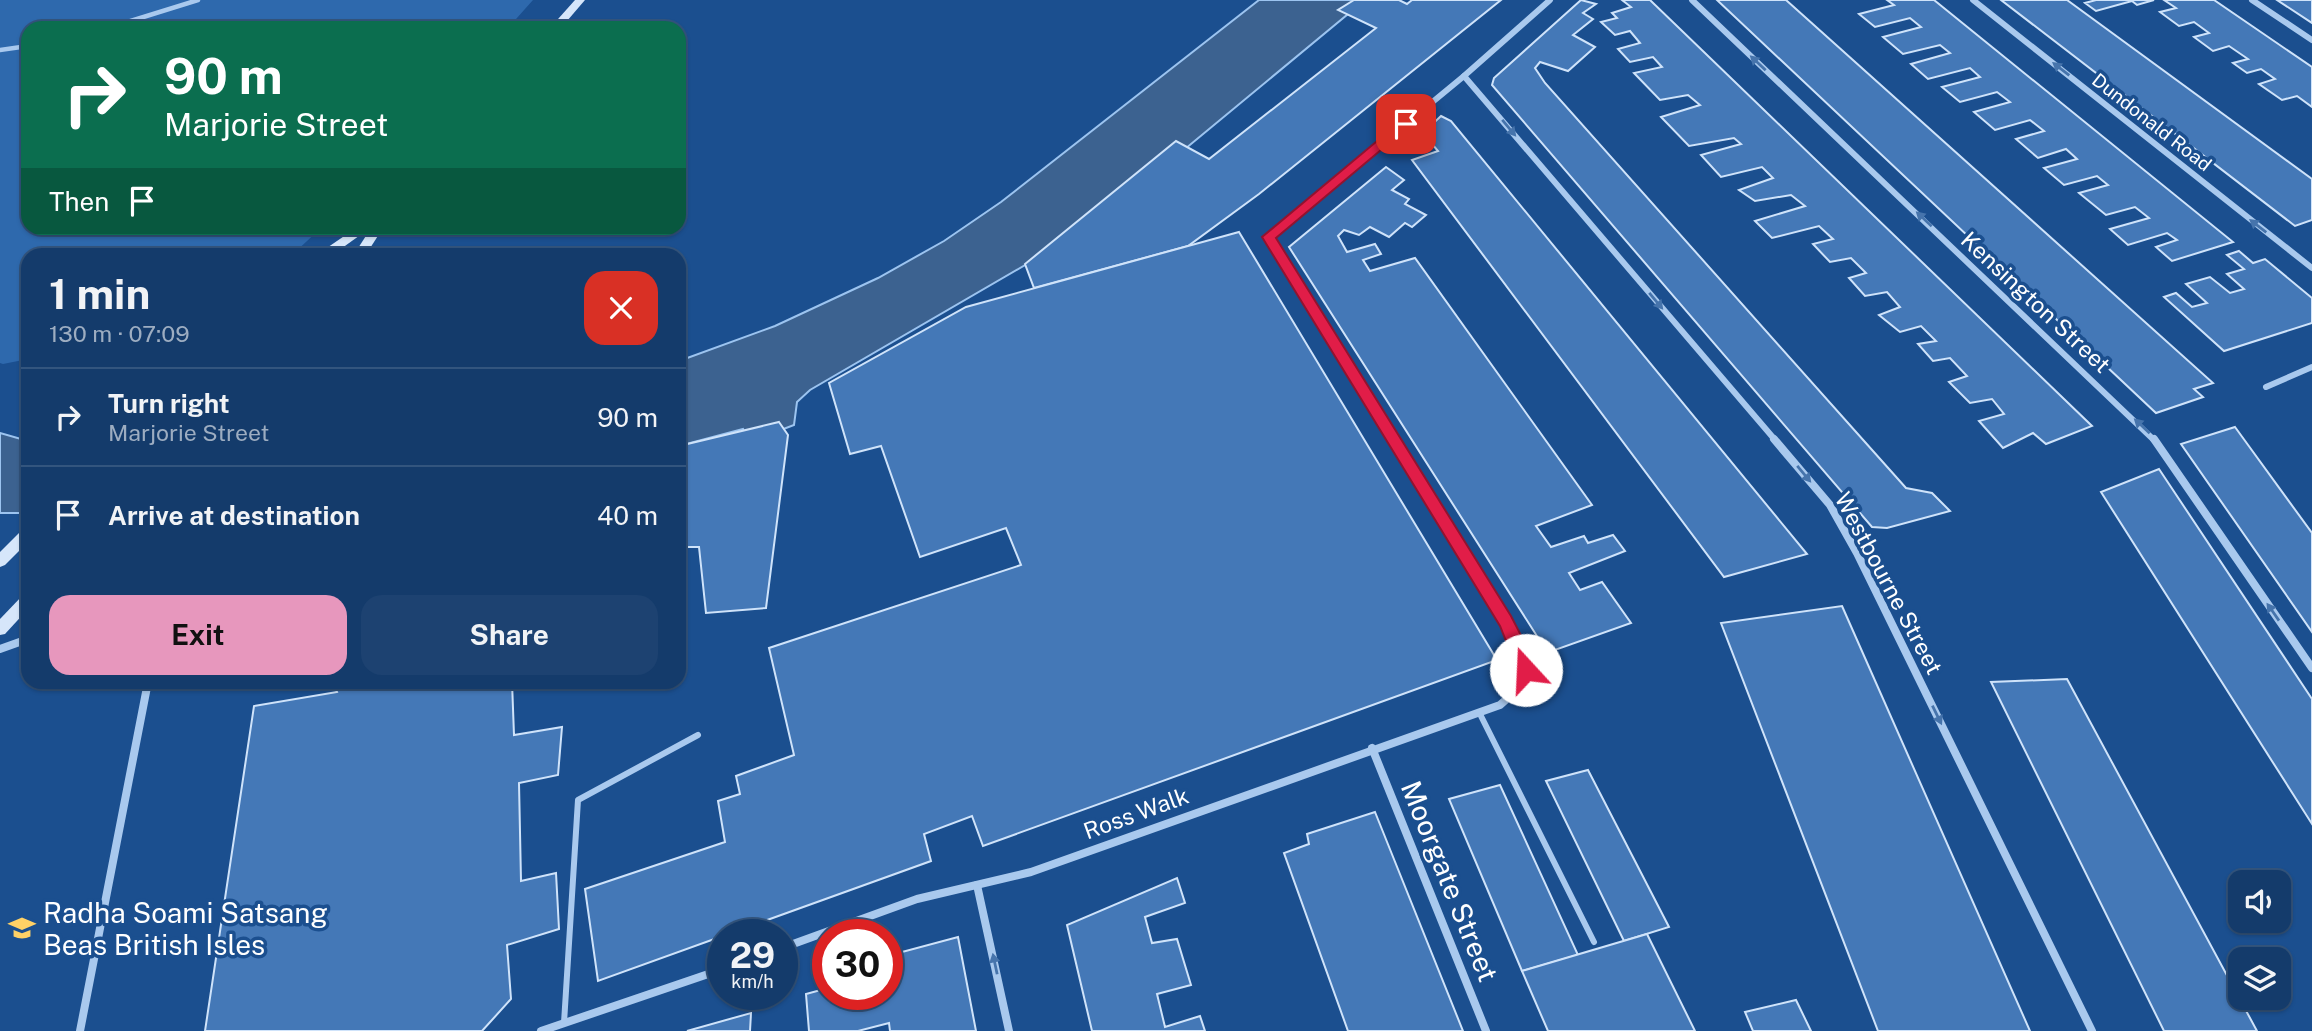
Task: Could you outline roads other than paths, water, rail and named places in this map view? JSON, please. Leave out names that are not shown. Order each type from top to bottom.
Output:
[{"type":"main road","points":[[561,21],[580,0]]},
{"type":"main road","points":[[333,248],[353,235]]},
{"type":"main road","points":[[0,561],[21,540]]},
{"type":"main road","points":[[0,629],[21,606]]},
{"type":"street","points":[[1464,76],[1550,0]]},
{"type":"street","name":"Kensington Street","points":[[1692,0],[2151,435],[2312,668]]},
{"type":"street","name":"Dundonald Road","points":[[1973,0],[2312,268]]},
{"type":"street","points":[[2252,0],[2312,40]]},
{"type":"street","name":"Ross Walk","points":[[798,942],[917,899],[1031,872],[1371,748],[1500,705],[1518,689],[1526,670],[1516,641],[1269,237],[1464,76]]},
{"type":"street","name":"Westbourne Street","points":[[1464,76],[1830,505],[1857,553],[2092,1031]]},
{"type":"street","points":[[2266,387],[2312,367]]},
{"type":"street","points":[[0,649],[21,642]]},
{"type":"street","points":[[80,1031],[147,689]]},
{"type":"street","name":"Moorgate Street","points":[[1371,748],[1486,1031]]},
{"type":"street","points":[[977,885],[1009,1031]]},
{"type":"street","points":[[541,1031],[707,974]]},
{"type":"lane","points":[[130,21],[198,0]]},
{"type":"lane","points":[[0,50],[21,47]]},
{"type":"lane","points":[[1479,712],[1594,942]]},
{"type":"lane","points":[[564,1023],[578,800],[698,735]]},
{"type":"place","name":"Radha Soami Satsang Beas British Isles","points":[[22,928]]}]
